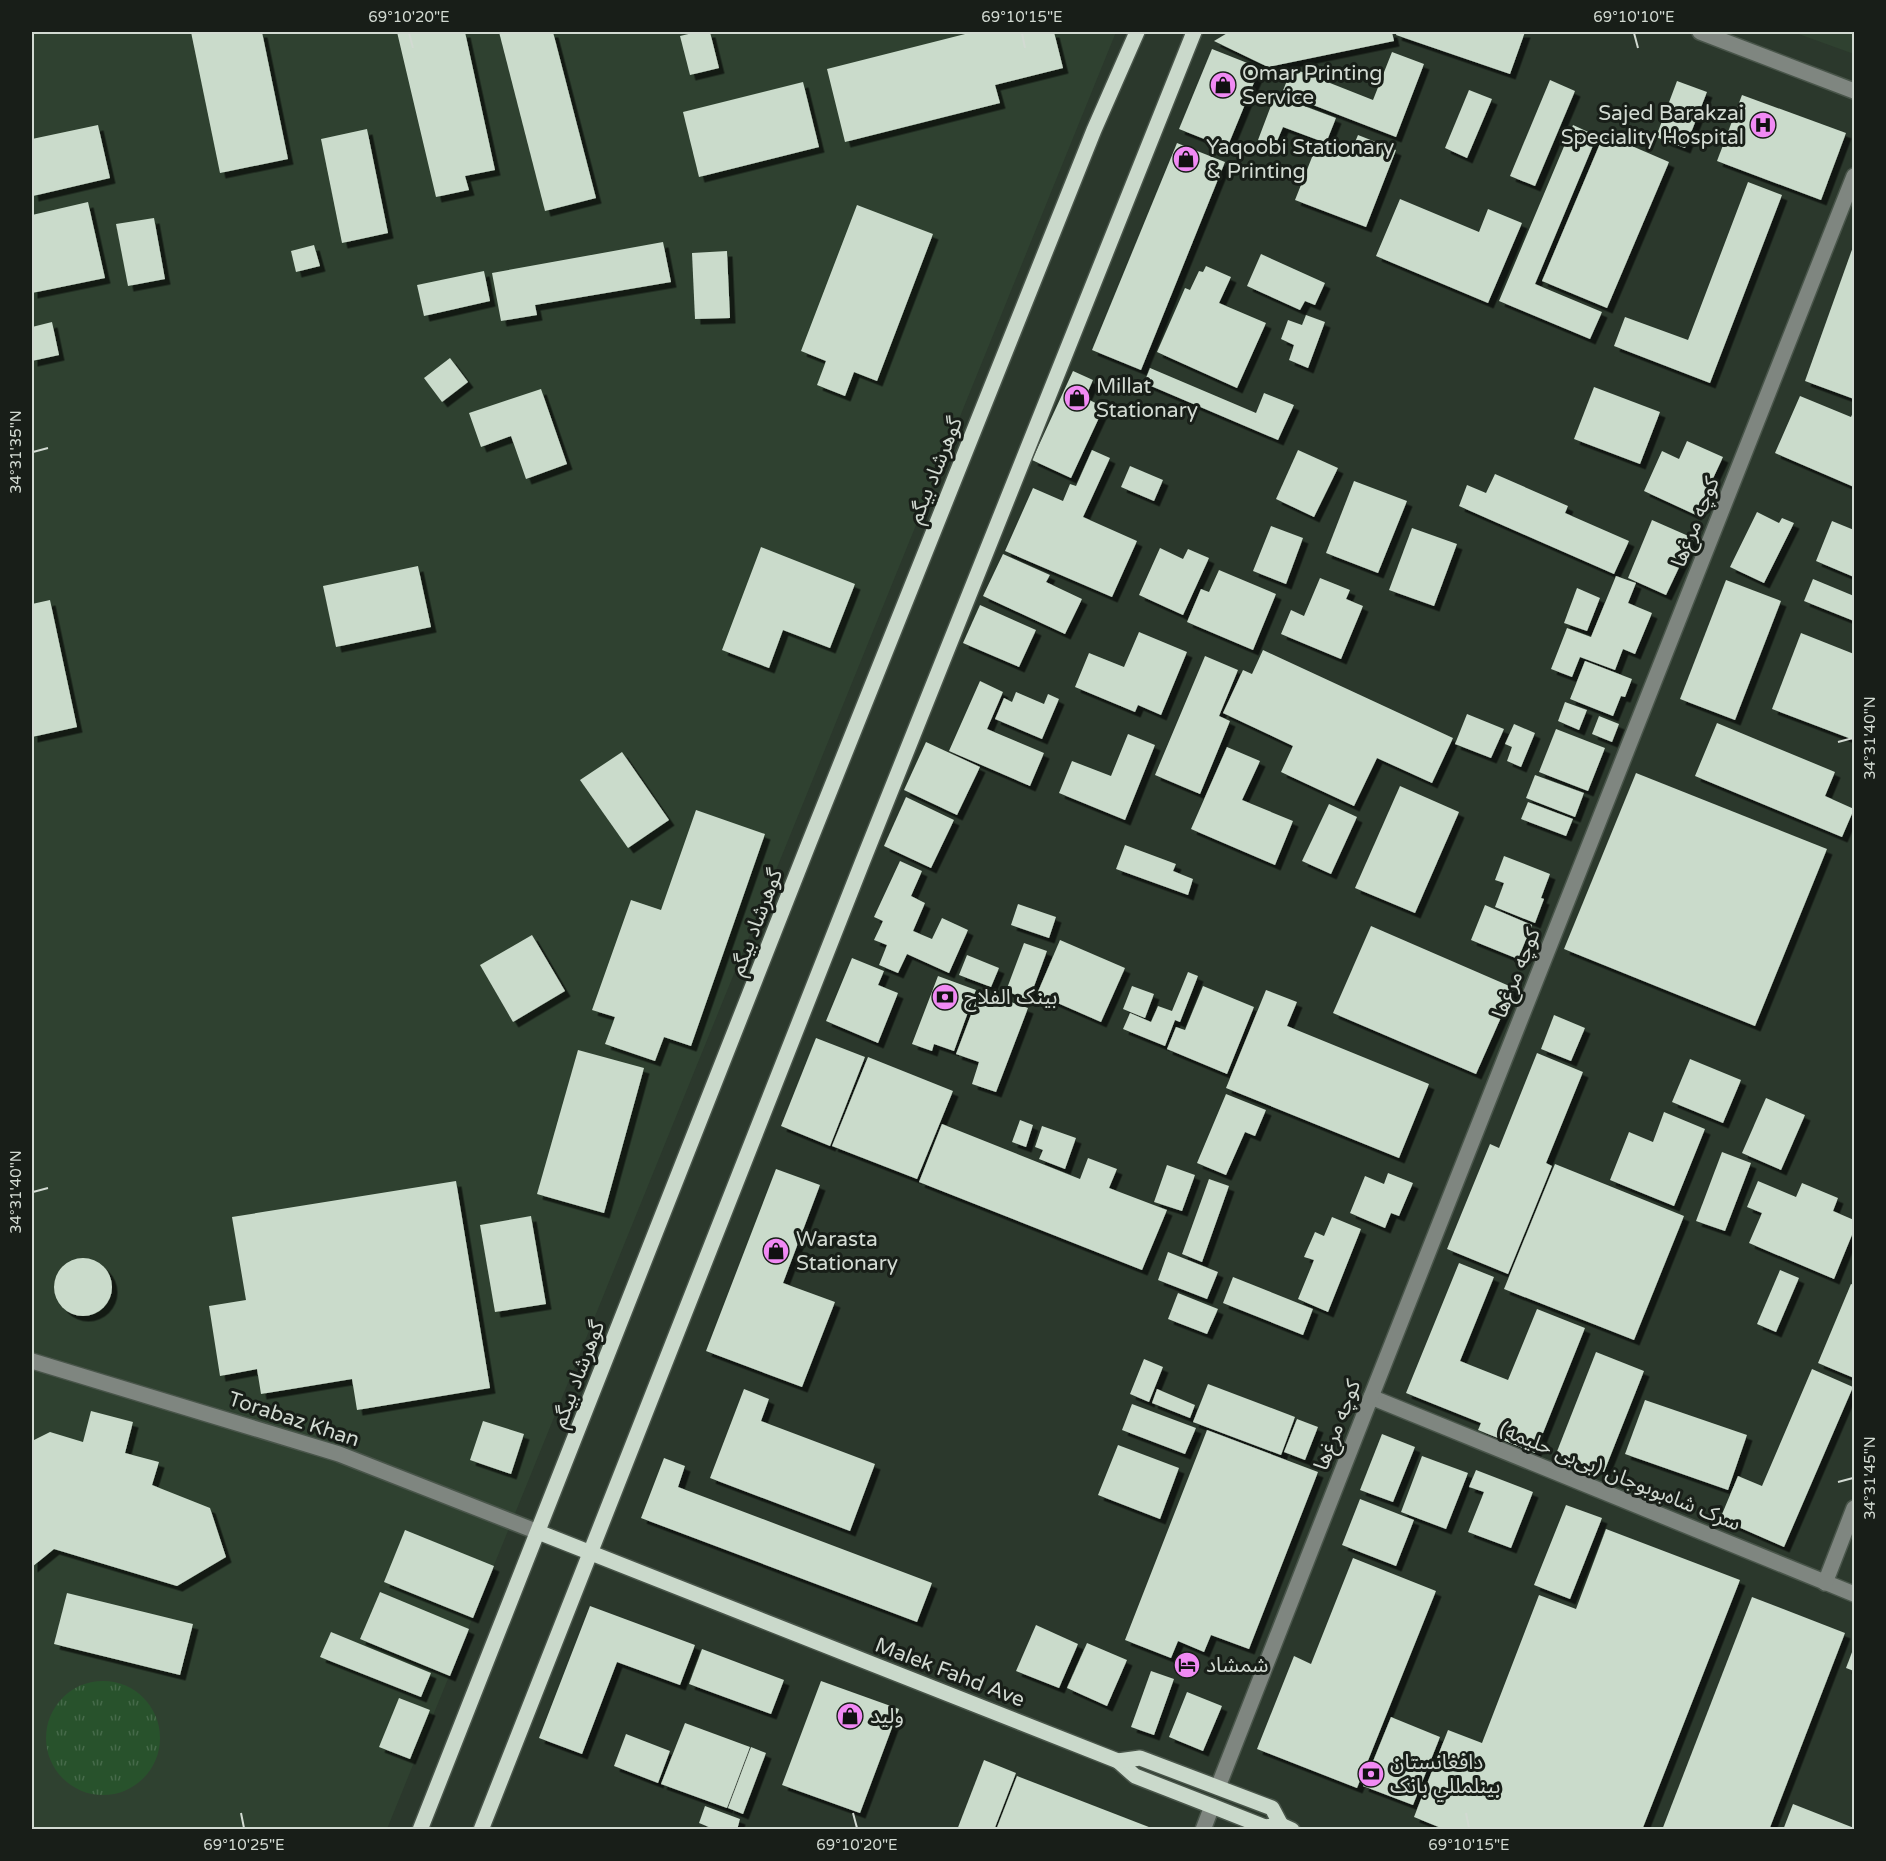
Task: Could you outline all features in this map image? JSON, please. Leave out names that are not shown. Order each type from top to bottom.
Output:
[{"type":"main road","name":"گوهرشاد بیگم","points":[[420,1830],[831,788],[1094,130],[1137,32]]},
{"type":"main road","points":[[480,1830],[1194,32]]},
{"type":"main road","name":"Malek Fahd Ave","points":[[538,1532],[1118,1761],[1135,1776],[1265,1827],[1286,1827]]},
{"type":"main road","points":[[1118,1761],[1140,1758],[1272,1808],[1286,1827]]},
{"type":"street","points":[[1700,32],[1854,91]]},
{"type":"street","name":"کوچه مرغ‌ها","points":[[1218,1787],[1854,176]]},
{"type":"street","name":"Torabaz Khan","points":[[32,1361],[339,1454],[538,1532]]},
{"type":"street","name":"سرک شاه‌بوبوجان (بی‌بی حلیمه)","points":[[1371,1396],[1854,1594]]},
{"type":"street","points":[[1825,1583],[1854,1508]]},
{"type":"street","points":[[1203,1830],[1212,1806]]},
{"type":"shaded area","points":[[32,32],[1116,32],[387,1829],[32,1830]]},
{"type":"shaded area","points":[[1793,32],[1854,32],[1854,54]]},
{"type":"green space","points":[[103,1681],[125,1686],[143,1698],[155,1716],[160,1738],[155,1760],[143,1778],[125,1790],[103,1795],[81,1790],[63,1778],[51,1760],[46,1738],[51,1716],[63,1698],[81,1686]]},
{"type":"building","points":[[191,32],[262,32],[288,159],[220,173]]},
{"type":"building","points":[[397,32],[465,32],[495,170],[465,176],[469,190],[436,197]]},
{"type":"building","points":[[499,32],[553,32],[596,198],[545,211]]},
{"type":"building","points":[[710,32],[719,68],[690,75],[680,36]]},
{"type":"building","points":[[973,32],[1054,32],[1063,68],[995,85],[1000,103],[845,142],[827,69]]},
{"type":"building","points":[[1229,32],[1392,32],[1394,41],[1268,67],[1214,41]]},
{"type":"building","points":[[1397,32],[1525,32],[1510,74],[1396,35]]},
{"type":"building","points":[[1212,49],[1260,68],[1227,148],[1179,129]]},
{"type":"building","points":[[1392,52],[1424,64],[1396,137],[1282,93],[1292,68],[1373,100]]},
{"type":"building","points":[[1550,80],[1575,91],[1535,186],[1510,176]]},
{"type":"building","points":[[1677,81],[1707,92],[1685,148],[1656,137]]},
{"type":"building","points":[[803,82],[819,147],[699,177],[683,112]]},
{"type":"building","points":[[1469,90],[1492,99],[1467,158],[1445,148]]},
{"type":"building","points":[[1275,95],[1336,118],[1326,143],[1283,127],[1275,146],[1258,140]]},
{"type":"building","points":[[1742,95],[1846,133],[1821,200],[1717,161]]},
{"type":"building","points":[[98,125],[110,178],[33,196],[32,139]]},
{"type":"building","points":[[1573,125],[1597,136],[1535,284],[1602,312],[1590,339],[1499,301]]},
{"type":"building","points":[[367,129],[388,233],[342,243],[321,139]]},
{"type":"building","points":[[1604,134],[1669,162],[1607,308],[1542,281]]},
{"type":"building","points":[[1358,135],[1396,150],[1366,227],[1295,200],[1318,142],[1350,154]]},
{"type":"building","points":[[1177,143],[1225,162],[1141,370],[1092,350]]},
{"type":"building","points":[[1748,182],[1782,195],[1710,383],[1614,346],[1625,317],[1688,340]]},
{"type":"building","points":[[1400,199],[1479,232],[1488,209],[1522,223],[1488,303],[1376,256]]},
{"type":"building","points":[[88,202],[105,278],[32,293],[32,215]]},
{"type":"building","points":[[857,205],[933,234],[877,381],[854,372],[845,396],[817,385],[826,361],[801,351]]},
{"type":"building","points":[[154,218],[165,279],[128,286],[116,224]]},
{"type":"building","points":[[663,242],[671,282],[535,305],[537,315],[501,321],[492,273]]},
{"type":"building","points":[[1854,244],[1854,399],[1805,381]]},
{"type":"building","points":[[314,245],[320,266],[296,272],[291,251]]},
{"type":"building","points":[[727,251],[730,318],[695,319],[692,253]]},
{"type":"building","points":[[1261,254],[1325,283],[1315,305],[1305,301],[1300,310],[1247,286]]},
{"type":"building","points":[[1206,266],[1231,277],[1219,303],[1266,323],[1237,388],[1157,352],[1185,288],[1190,290],[1199,271],[1203,272]]},
{"type":"building","points":[[484,271],[490,301],[424,316],[417,285]]},
{"type":"building","points":[[1306,315],[1325,322],[1308,368],[1289,360],[1294,345],[1281,339],[1288,320],[1302,325]]},
{"type":"building","points":[[52,322],[59,355],[32,361],[32,327]]},
{"type":"building","points":[[450,358],[468,382],[442,402],[424,378]]},
{"type":"building","points":[[1150,368],[1256,413],[1264,393],[1294,405],[1278,440],[1144,383]]},
{"type":"building","points":[[1073,371],[1093,380],[1085,398],[1104,407],[1071,478],[1032,460]]},
{"type":"building","points":[[1594,387],[1660,412],[1640,464],[1574,439]]},
{"type":"building","points":[[541,389],[567,464],[526,479],[511,436],[481,447],[469,413]]},
{"type":"building","points":[[1800,396],[1851,417],[1854,410],[1854,487],[1775,453]]},
{"type":"building","points":[[1687,441],[1723,457],[1696,515],[1644,491],[1662,451],[1679,459]]},
{"type":"building","points":[[1092,450],[1110,458],[1083,517],[1137,541],[1112,597],[1005,551],[1033,488],[1063,501],[1070,484],[1076,486]]},
{"type":"building","points":[[1298,450],[1338,468],[1314,517],[1276,499]]},
{"type":"building","points":[[1130,466],[1163,480],[1154,501],[1121,487]]},
{"type":"building","points":[[1495,474],[1568,506],[1565,513],[1629,541],[1614,574],[1459,506],[1467,485],[1486,493]]},
{"type":"building","points":[[1354,481],[1407,501],[1378,573],[1326,553]]},
{"type":"building","points":[[1757,512],[1779,523],[1782,518],[1794,523],[1764,583],[1730,567]]},
{"type":"building","points":[[1652,520],[1693,538],[1666,595],[1628,578]]},
{"type":"building","points":[[1832,521],[1854,530],[1854,577],[1816,561]]},
{"type":"building","points":[[1271,526],[1303,538],[1286,584],[1253,571]]},
{"type":"building","points":[[1412,528],[1457,544],[1434,606],[1389,590]]},
{"type":"building","points":[[761,547],[855,584],[830,648],[783,630],[769,668],[722,650]]},
{"type":"building","points":[[1160,548],[1183,559],[1188,549],[1209,558],[1183,615],[1139,595]]},
{"type":"building","points":[[1003,554],[1050,575],[1046,582],[1082,599],[1065,634],[983,596]]},
{"type":"building","points":[[418,566],[431,627],[336,647],[323,586]]},
{"type":"building","points":[[1219,570],[1276,594],[1253,650],[1187,622],[1201,589],[1209,592]]},
{"type":"building","points":[[1616,576],[1636,583],[1628,603],[1652,613],[1635,654],[1623,649],[1615,670],[1580,657],[1572,677],[1551,669],[1567,628],[1591,637]]},
{"type":"building","points":[[1320,578],[1350,590],[1346,599],[1363,606],[1341,659],[1281,634],[1291,610],[1304,616]]},
{"type":"building","points":[[1813,579],[1854,596],[1854,621],[1804,601]]},
{"type":"building","points":[[1726,580],[1781,601],[1735,720],[1680,699]]},
{"type":"building","points":[[1577,588],[1600,598],[1587,631],[1564,623]]},
{"type":"building","points":[[50,600],[77,727],[32,737],[32,604]]},
{"type":"building","points":[[980,605],[1036,630],[1019,667],[963,643]]},
{"type":"building","points":[[1139,632],[1187,652],[1161,715],[1138,705],[1135,712],[1075,687],[1089,653],[1124,667]]},
{"type":"building","points":[[1801,633],[1854,654],[1854,740],[1772,709]]},
{"type":"building","points":[[1263,650],[1453,738],[1432,783],[1377,758],[1354,806],[1281,772],[1293,746],[1223,713],[1243,670],[1252,674]]},
{"type":"building","points":[[1205,656],[1238,670],[1219,716],[1230,721],[1200,794],[1155,775]]},
{"type":"building","points":[[1585,661],[1632,679],[1625,697],[1621,696],[1613,716],[1570,699]]},
{"type":"building","points":[[980,681],[1003,692],[987,729],[1044,753],[1030,786],[949,751]]},
{"type":"building","points":[[1016,692],[1044,704],[1048,694],[1059,699],[1042,739],[995,719],[1004,698],[1012,702]]},
{"type":"building","points":[[1565,702],[1587,710],[1579,730],[1558,721]]},
{"type":"building","points":[[1467,714],[1504,729],[1491,758],[1455,744]]},
{"type":"building","points":[[1599,716],[1619,724],[1612,742],[1592,734]]},
{"type":"building","points":[[1717,723],[1835,772],[1825,796],[1854,809],[1842,837],[1695,776]]},
{"type":"building","points":[[1514,724],[1535,733],[1521,767],[1507,761],[1512,747],[1505,744]]},
{"type":"building","points":[[1556,729],[1605,748],[1588,791],[1539,772]]},
{"type":"building","points":[[1128,734],[1155,745],[1125,820],[1059,793],[1072,761],[1111,776]]},
{"type":"building","points":[[926,742],[980,767],[957,815],[904,790]]},
{"type":"building","points":[[1227,747],[1260,761],[1242,800],[1293,821],[1275,865],[1191,829]]},
{"type":"building","points":[[622,752],[669,820],[628,848],[580,780]]},
{"type":"building","points":[[1636,773],[1827,849],[1755,1026],[1564,949]]},
{"type":"building","points":[[1535,775],[1584,793],[1575,817],[1526,798]]},
{"type":"building","points":[[1400,786],[1459,812],[1415,913],[1355,888]]},
{"type":"building","points":[[906,797],[954,820],[931,868],[884,846]]},
{"type":"building","points":[[1528,802],[1573,819],[1566,836],[1521,819]]},
{"type":"building","points":[[1329,804],[1357,817],[1331,874],[1302,861]]},
{"type":"building","points":[[696,810],[765,834],[691,1046],[664,1037],[655,1061],[605,1044],[615,1017],[592,1010],[631,900],[661,910]]},
{"type":"building","points":[[1125,845],[1176,864],[1173,871],[1193,879],[1188,895],[1116,869]]},
{"type":"building","points":[[1504,856],[1550,874],[1535,923],[1495,907],[1504,883],[1495,880]]},
{"type":"building","points":[[900,861],[922,871],[911,896],[925,903],[913,931],[932,939],[942,918],[968,930],[949,973],[907,954],[898,973],[879,965],[887,945],[874,940],[883,921],[874,917]]},
{"type":"building","points":[[1018,904],[1056,917],[1049,938],[1011,925]]},
{"type":"building","points":[[1485,905],[1532,925],[1518,959],[1471,940]]},
{"type":"building","points":[[1371,926],[1514,988],[1476,1074],[1333,1013]]},
{"type":"building","points":[[532,935],[565,991],[513,1022],[480,965]]},
{"type":"building","points":[[1060,940],[1125,968],[1101,1022],[1037,994]]},
{"type":"building","points":[[1024,943],[1047,951],[1029,1000],[1006,991]]},
{"type":"building","points":[[967,955],[999,968],[991,987],[959,975]]},
{"type":"building","points":[[852,958],[884,971],[878,985],[898,993],[878,1043],[826,1021]]},
{"type":"building","points":[[1188,972],[1198,976],[1180,1022],[1175,1020],[1165,1046],[1123,1029],[1130,1013],[1151,1022],[1158,1006],[1172,1011]]},
{"type":"building","points":[[938,976],[976,990],[954,1051],[934,1044],[932,1051],[912,1044]]},
{"type":"building","points":[[1132,986],[1154,994],[1145,1018],[1123,1009]]},
{"type":"building","points":[[1203,986],[1254,1007],[1227,1074],[1167,1049],[1176,1027],[1185,1030]]},
{"type":"building","points":[[1266,990],[1297,1002],[1287,1026],[1429,1084],[1399,1158],[1226,1088]]},
{"type":"building","points":[[980,991],[1028,1008],[996,1092],[972,1084],[979,1062],[956,1054]]},
{"type":"building","points":[[1554,1015],[1585,1028],[1571,1061],[1541,1049]]},
{"type":"building","points":[[816,1038],[865,1057],[830,1146],[781,1126]]},
{"type":"building","points":[[578,1050],[644,1068],[604,1213],[537,1194]]},
{"type":"building","points":[[1537,1053],[1583,1072],[1546,1163],[1552,1166],[1508,1274],[1447,1249],[1490,1144],[1499,1148]]},
{"type":"building","points":[[868,1057],[953,1091],[917,1179],[832,1146]]},
{"type":"building","points":[[1690,1059],[1741,1080],[1723,1123],[1672,1102]]},
{"type":"building","points":[[1226,1094],[1266,1110],[1255,1136],[1245,1132],[1226,1175],[1197,1163]]},
{"type":"building","points":[[1766,1098],[1805,1115],[1781,1170],[1742,1153]]},
{"type":"building","points":[[1664,1112],[1705,1129],[1674,1206],[1610,1180],[1629,1132],[1653,1142]]},
{"type":"building","points":[[1020,1120],[1033,1125],[1026,1147],[1012,1142]]},
{"type":"building","points":[[942,1124],[1080,1179],[1088,1158],[1117,1169],[1109,1188],[1167,1210],[1142,1270],[919,1182]]},
{"type":"building","points":[[1042,1126],[1076,1138],[1065,1169],[1039,1159],[1043,1150],[1035,1147]]},
{"type":"building","points":[[1722,1152],[1751,1163],[1725,1231],[1696,1221]]},
{"type":"building","points":[[1555,1164],[1684,1216],[1634,1340],[1504,1289]]},
{"type":"building","points":[[1167,1165],[1195,1175],[1182,1211],[1154,1202]]},
{"type":"building","points":[[776,1169],[820,1185],[783,1283],[835,1302],[802,1387],[706,1351]]},
{"type":"building","points":[[1388,1173],[1413,1183],[1399,1216],[1391,1213],[1385,1228],[1350,1213],[1365,1176],[1384,1184]]},
{"type":"building","points":[[1209,1179],[1229,1186],[1202,1262],[1182,1254]]},
{"type":"building","points":[[456,1181],[490,1388],[357,1410],[352,1379],[261,1394],[257,1369],[220,1376],[209,1306],[246,1300],[232,1217]]},
{"type":"building","points":[[1758,1181],[1796,1197],[1802,1183],[1838,1198],[1833,1211],[1854,1220],[1854,1230],[1834,1279],[1749,1243],[1762,1213],[1747,1207]]},
{"type":"building","points":[[531,1216],[546,1304],[495,1312],[480,1225]]},
{"type":"building","points":[[1332,1217],[1361,1229],[1328,1312],[1298,1299],[1314,1260],[1304,1257],[1315,1232],[1324,1236]]},
{"type":"building","points":[[1168,1252],[1218,1272],[1207,1299],[1158,1280]]},
{"type":"building","points":[[83,1258],[94,1260],[107,1271],[112,1287],[110,1298],[99,1311],[83,1316],[72,1314],[59,1303],[54,1287],[56,1276],[67,1263]]},
{"type":"building","points":[[1459,1263],[1494,1277],[1460,1361],[1508,1380],[1537,1309],[1585,1328],[1535,1453],[1478,1430],[1481,1423],[1406,1393]]},
{"type":"building","points":[[1780,1270],[1799,1278],[1776,1332],[1757,1324]]},
{"type":"building","points":[[1233,1277],[1313,1309],[1303,1335],[1223,1303]]},
{"type":"building","points":[[1851,1284],[1854,1285],[1854,1378],[1818,1363]]},
{"type":"building","points":[[1178,1293],[1218,1309],[1207,1334],[1168,1319]]},
{"type":"building","points":[[1596,1352],[1644,1371],[1604,1472],[1556,1454]]},
{"type":"building","points":[[1144,1359],[1163,1367],[1149,1402],[1130,1394]]},
{"type":"building","points":[[1812,1369],[1853,1387],[1784,1547],[1720,1519],[1738,1476],[1762,1486]]},
{"type":"building","points":[[1208,1384],[1295,1417],[1281,1455],[1193,1422]]},
{"type":"building","points":[[744,1389],[769,1399],[761,1421],[875,1464],[850,1531],[710,1478]]},
{"type":"building","points":[[1157,1389],[1195,1405],[1190,1418],[1152,1403]]},
{"type":"building","points":[[1645,1400],[1747,1435],[1728,1490],[1625,1454]]},
{"type":"building","points":[[1132,1404],[1196,1428],[1185,1454],[1122,1430]]},
{"type":"building","points":[[91,1411],[133,1422],[125,1453],[159,1462],[152,1485],[210,1508],[226,1557],[177,1586],[54,1549],[32,1567],[32,1441],[50,1432],[83,1442]]},
{"type":"building","points":[[1297,1419],[1318,1427],[1305,1460],[1284,1452]]},
{"type":"building","points":[[483,1421],[524,1434],[511,1474],[470,1460]]},
{"type":"building","points":[[1207,1430],[1318,1472],[1249,1649],[1211,1635],[1204,1652],[1178,1641],[1171,1658],[1125,1640]]},
{"type":"building","points":[[1382,1434],[1415,1447],[1393,1502],[1360,1490]]},
{"type":"building","points":[[1118,1445],[1179,1468],[1160,1519],[1098,1495]]},
{"type":"building","points":[[1422,1456],[1468,1473],[1446,1529],[1401,1512]]},
{"type":"building","points":[[664,1458],[685,1466],[678,1487],[932,1583],[917,1622],[641,1518]]},
{"type":"building","points":[[1476,1470],[1533,1492],[1511,1548],[1468,1532],[1484,1492],[1469,1487]]},
{"type":"building","points":[[1360,1499],[1414,1520],[1396,1566],[1342,1545]]},
{"type":"building","points":[[1566,1505],[1602,1518],[1570,1599],[1534,1585]]},
{"type":"building","points":[[1606,1529],[1740,1580],[1642,1830],[1446,1830],[1414,1817],[1448,1730],[1482,1743],[1539,1595],[1576,1609]]},
{"type":"building","points":[[405,1530],[494,1566],[473,1618],[384,1582]]},
{"type":"building","points":[[1353,1558],[1436,1591],[1357,1788],[1257,1749],[1294,1656],[1311,1664]]},
{"type":"building","points":[[380,1592],[469,1629],[450,1676],[360,1639]]},
{"type":"building","points":[[67,1593],[193,1624],[180,1675],[54,1644]]},
{"type":"building","points":[[1752,1597],[1845,1633],[1769,1830],[1662,1830]]},
{"type":"building","points":[[590,1606],[695,1645],[680,1685],[617,1662],[582,1754],[539,1738]]},
{"type":"building","points":[[1036,1625],[1078,1644],[1059,1688],[1016,1671]]},
{"type":"building","points":[[331,1632],[431,1673],[421,1697],[320,1657]]},
{"type":"building","points":[[1087,1643],[1127,1660],[1107,1706],[1067,1688]]},
{"type":"building","points":[[1854,1647],[1854,1671],[1846,1668]]},
{"type":"building","points":[[702,1649],[784,1680],[771,1714],[689,1684]]},
{"type":"building","points":[[1151,1671],[1174,1679],[1154,1735],[1131,1727]]},
{"type":"building","points":[[821,1681],[899,1709],[860,1813],[782,1785]]},
{"type":"building","points":[[1187,1692],[1222,1706],[1203,1751],[1169,1737]]},
{"type":"building","points":[[399,1698],[430,1710],[410,1759],[379,1747]]},
{"type":"building","points":[[1391,1717],[1440,1737],[1413,1805],[1363,1786]]},
{"type":"building","points":[[685,1723],[750,1747],[727,1808],[661,1784]]},
{"type":"building","points":[[626,1734],[670,1751],[658,1783],[614,1766]]},
{"type":"building","points":[[751,1747],[766,1753],[743,1814],[728,1808]]},
{"type":"building","points":[[984,1760],[1016,1773],[994,1830],[957,1830]]},
{"type":"building","points":[[1017,1776],[1154,1829],[1154,1830],[996,1830]]},
{"type":"building","points":[[1793,1804],[1854,1828],[1854,1830],[1783,1830]]},
{"type":"building","points":[[705,1806],[740,1819],[737,1830],[716,1830],[699,1823]]},
{"type":"place","name":"Omar Printing Service","points":[[1223,85]]},
{"type":"place","name":"Sajed Barakzai Speciality Hospital","points":[[1763,125]]},
{"type":"place","name":"Yaqoobi Stationary & Printing","points":[[1186,159]]},
{"type":"place","name":"Millat Stationary","points":[[1077,398]]},
{"type":"place","name":"بینک الفلاح","points":[[945,997]]},
{"type":"place","name":"Warasta Stationary","points":[[776,1251]]},
{"type":"place","name":"شمشاد","points":[[1187,1665]]},
{"type":"place","name":"ولید","points":[[850,1716]]},
{"type":"place","name":"دافغانستان بینلمللي بانک","points":[[1371,1774]]}]
